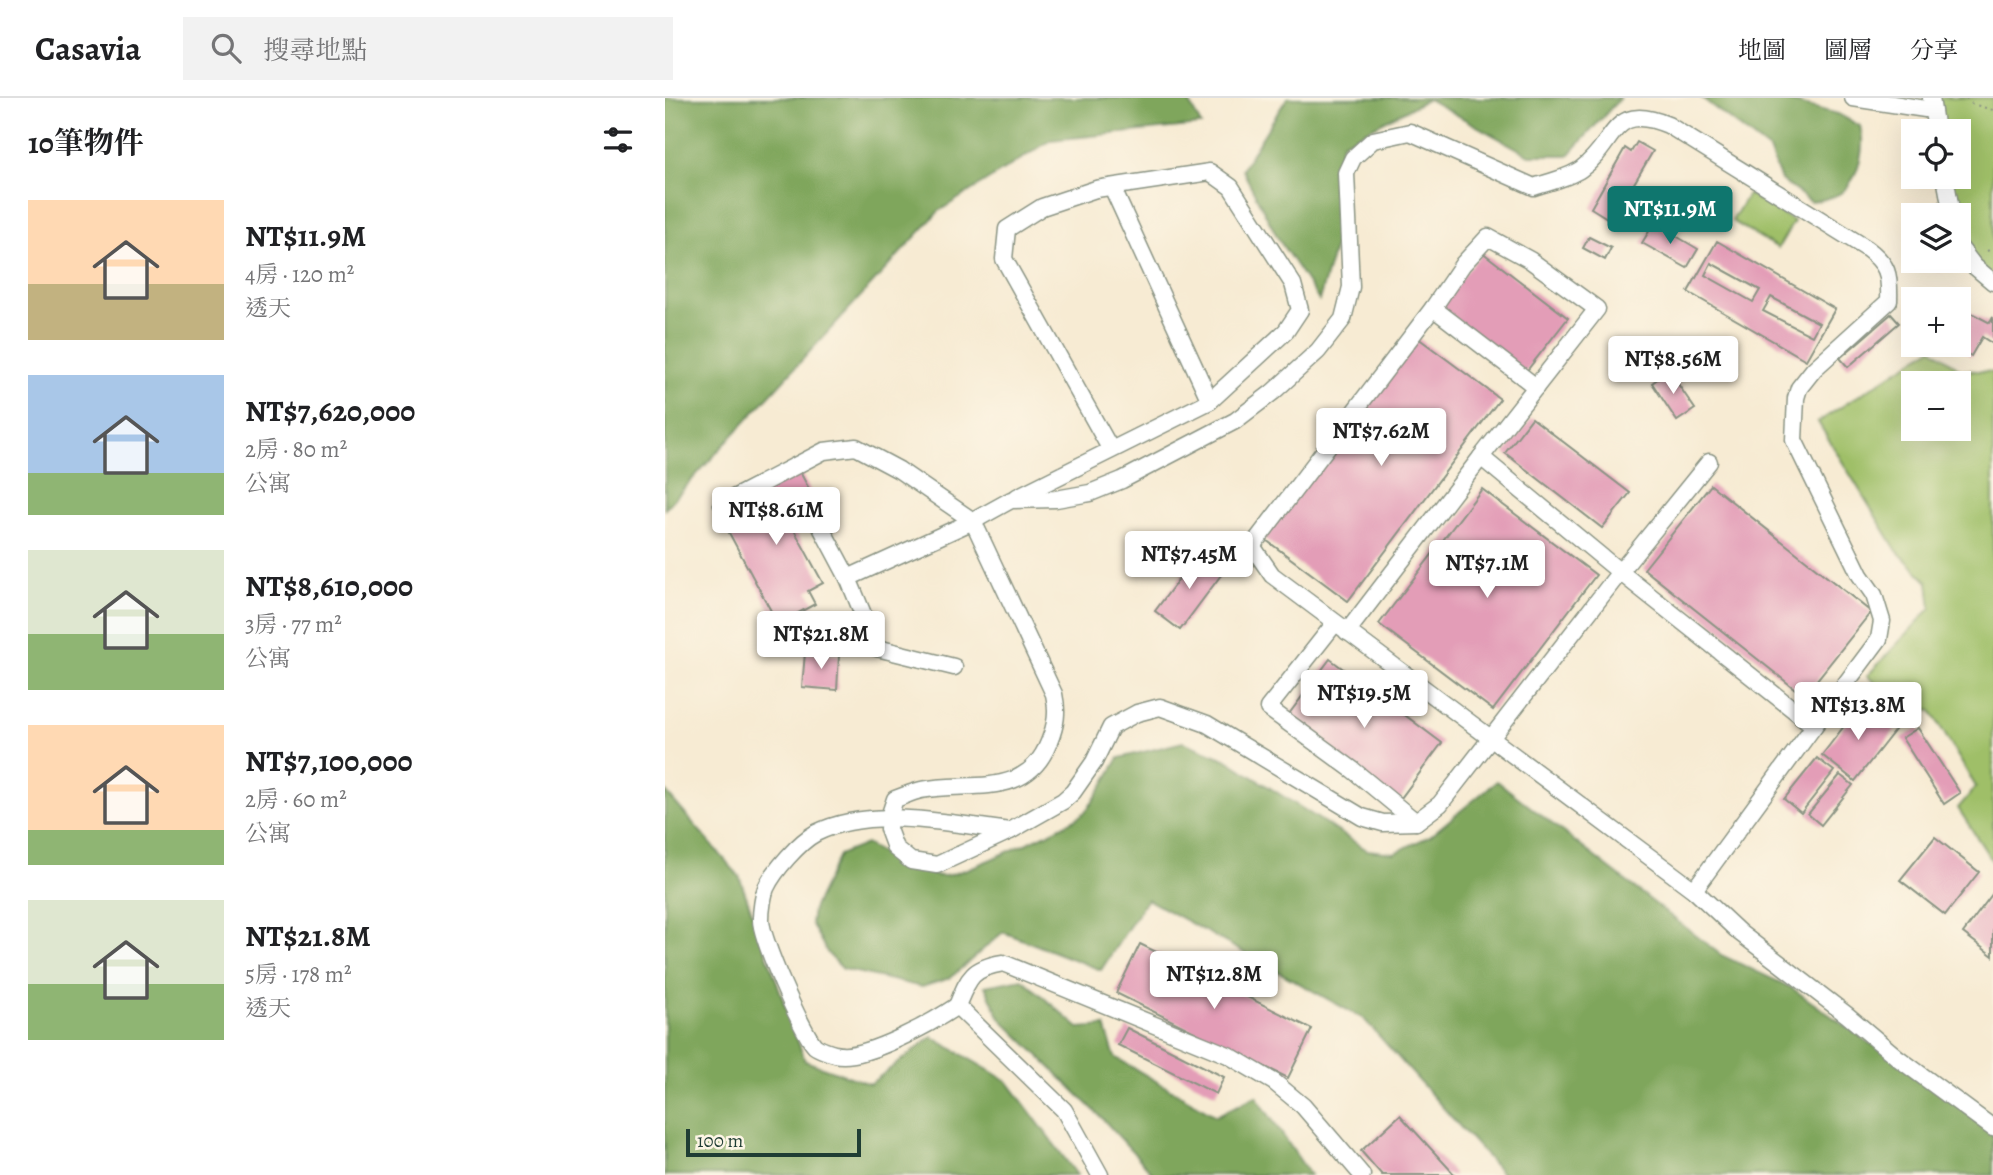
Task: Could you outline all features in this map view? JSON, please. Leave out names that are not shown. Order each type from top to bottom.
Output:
[{"type":"street","points":[[1853,98],[1932,104]]},
{"type":"street","points":[[1011,500],[1055,499],[1090,493],[1122,480],[1235,421],[1273,392],[1318,351],[1343,319],[1351,287],[1346,173],[1353,158],[1373,140],[1411,132],[1534,187],[1582,168],[1623,121],[1635,117],[1650,117],[1668,125],[1866,248],[1882,260],[1890,282],[1889,301],[1814,369],[1799,388],[1794,440],[1860,575],[1874,595],[1882,621],[1879,639],[1694,890]]},
{"type":"street","points":[[848,578],[973,521],[1210,401],[1286,331],[1300,310],[1293,284],[1231,187],[1210,172],[1096,189],[1042,208],[1007,229],[1004,259],[1111,450]]},
{"type":"street","points":[[1112,187],[1210,401]]},
{"type":"street","points":[[1416,822],[1353,770],[1268,708],[1341,627],[1481,457],[1597,309],[1530,260],[1488,237],[1463,264],[1433,308],[1252,546],[1272,575],[1341,627],[1490,739],[1694,890],[1740,933],[1847,1015],[1908,1066],[1993,1128]]},
{"type":"street","points":[[1971,262],[1993,282]]},
{"type":"street","points":[[1433,308],[1536,387]]},
{"type":"street","points":[[722,504],[824,451],[856,447],[899,470],[973,521],[1054,694],[1056,724],[1044,754],[1018,780],[993,785],[921,790],[895,799],[888,829],[895,848],[911,861],[937,865],[1010,831],[1063,801],[1073,792],[1094,762],[1111,727],[1137,713],[1160,707],[1207,724],[1362,817],[1383,823],[1416,822],[1440,804],[1709,462]]},
{"type":"street","points":[[1481,457],[1620,572],[1814,726]]},
{"type":"street","points":[[815,516],[848,578],[877,648],[954,667]]},
{"type":"street","points":[[1010,831],[889,817],[860,818],[814,834],[788,857],[766,889],[760,921],[772,960],[815,1046],[838,1055],[870,1050],[901,1037],[938,1019],[957,1006],[968,978],[985,966],[1003,963],[1228,1055],[1274,1082],[1303,1106],[1362,1175]]},
{"type":"street","points":[[957,1006],[1063,1110],[1100,1175]]},
{"type":"path","points":[[1966,98],[1972,104],[1993,110]]},
{"type":"path","points":[[1987,251],[1993,248]]},
{"type":"green space","points":[[665,98],[1187,98],[1201,125],[1051,140],[939,211],[665,509]]},
{"type":"green space","points":[[1287,98],[1620,98],[1569,155],[1529,155],[1428,99],[1342,143],[1335,177],[1335,246],[1319,300],[1279,240],[1242,169]]},
{"type":"green space","points":[[1702,98],[1776,98],[1838,114],[1860,126],[1862,134],[1860,161],[1853,179],[1839,194],[1811,202],[1781,180],[1769,150]]},
{"type":"green space","points":[[1935,98],[1993,98],[1993,279],[1971,256],[1971,203],[1954,203],[1951,189],[1971,189],[1971,119],[1939,119]]},
{"type":"green space","points":[[1748,194],[1794,221],[1778,248],[1732,221]]},
{"type":"green space","points":[[1918,357],[1944,357],[1961,370],[1993,372],[1993,862],[1958,808],[1976,787],[1930,709],[1912,714],[1867,676],[1931,608],[1928,582],[1897,551],[1818,422]]},
{"type":"green space","points":[[1183,742],[1225,759],[1367,850],[1394,853],[1430,836],[1497,781],[1721,955],[1792,988],[1865,1040],[1993,1118],[1993,1175],[1503,1175],[1364,1019],[1147,899],[1101,970],[1003,932],[950,978],[922,987],[843,969],[828,954],[811,923],[813,909],[839,855],[866,844],[937,876],[955,873],[1017,848],[1077,818],[1090,806],[1119,758]]},
{"type":"green space","points":[[665,791],[739,876],[805,1061],[870,1084],[932,1037],[1007,1081],[1077,1175],[665,1175]]},
{"type":"green space","points":[[1022,979],[1079,1028],[1105,1026],[1115,1057],[1216,1116],[1256,1096],[1310,1175],[1154,1175],[1102,1118],[1000,1018],[985,986]]},
{"type":"building","points":[[1637,142],[1653,151],[1612,221],[1591,208],[1625,148],[1631,152]]},
{"type":"building","points":[[1654,223],[1698,249],[1687,268],[1642,243]]},
{"type":"building","points":[[1589,237],[1611,248],[1605,260],[1583,248]]},
{"type":"building","points":[[1717,241],[1835,309],[1806,360],[1688,292]],"holes":[[[1711,263],[1760,290],[1753,302],[1705,275]],[[1771,297],[1819,323],[1812,336],[1763,311]]]},
{"type":"building","points":[[1482,252],[1568,318],[1525,373],[1439,307]]},
{"type":"building","points":[[1971,313],[1990,323],[1993,317],[1993,344],[1982,337],[1971,356]]},
{"type":"building","points":[[1891,314],[1899,323],[1848,367],[1840,358]]},
{"type":"building","points":[[1414,335],[1500,399],[1348,601],[1262,537]]},
{"type":"building","points":[[1669,371],[1695,409],[1677,421],[1652,383]]},
{"type":"building","points":[[1532,418],[1630,493],[1602,528],[1505,453]]},
{"type":"building","points":[[800,472],[816,502],[787,517],[823,583],[808,591],[815,604],[778,624],[720,516]]},
{"type":"building","points":[[1711,485],[1871,612],[1804,696],[1644,569]]},
{"type":"building","points":[[1482,489],[1596,575],[1493,710],[1379,624]]},
{"type":"building","points":[[1199,552],[1224,571],[1180,630],[1155,611]]},
{"type":"building","points":[[805,653],[839,655],[837,690],[802,687]]},
{"type":"building","points":[[1330,659],[1442,743],[1398,802],[1286,718]]},
{"type":"building","points":[[1861,704],[1895,730],[1855,781],[1822,755]]},
{"type":"building","points":[[1918,728],[1960,793],[1944,804],[1902,738]]},
{"type":"building","points":[[1817,758],[1834,771],[1801,813],[1784,799]]},
{"type":"building","points":[[1840,775],[1853,785],[1821,825],[1808,814]]},
{"type":"building","points":[[1935,837],[1979,872],[1945,915],[1900,880]]},
{"type":"building","points":[[1993,893],[1993,956],[1963,933]]},
{"type":"building","points":[[1140,944],[1312,1029],[1288,1078],[1116,993]]},
{"type":"building","points":[[1127,1028],[1224,1077],[1216,1094],[1118,1045]]},
{"type":"building","points":[[1400,1115],[1455,1175],[1382,1175],[1361,1151]]}]
